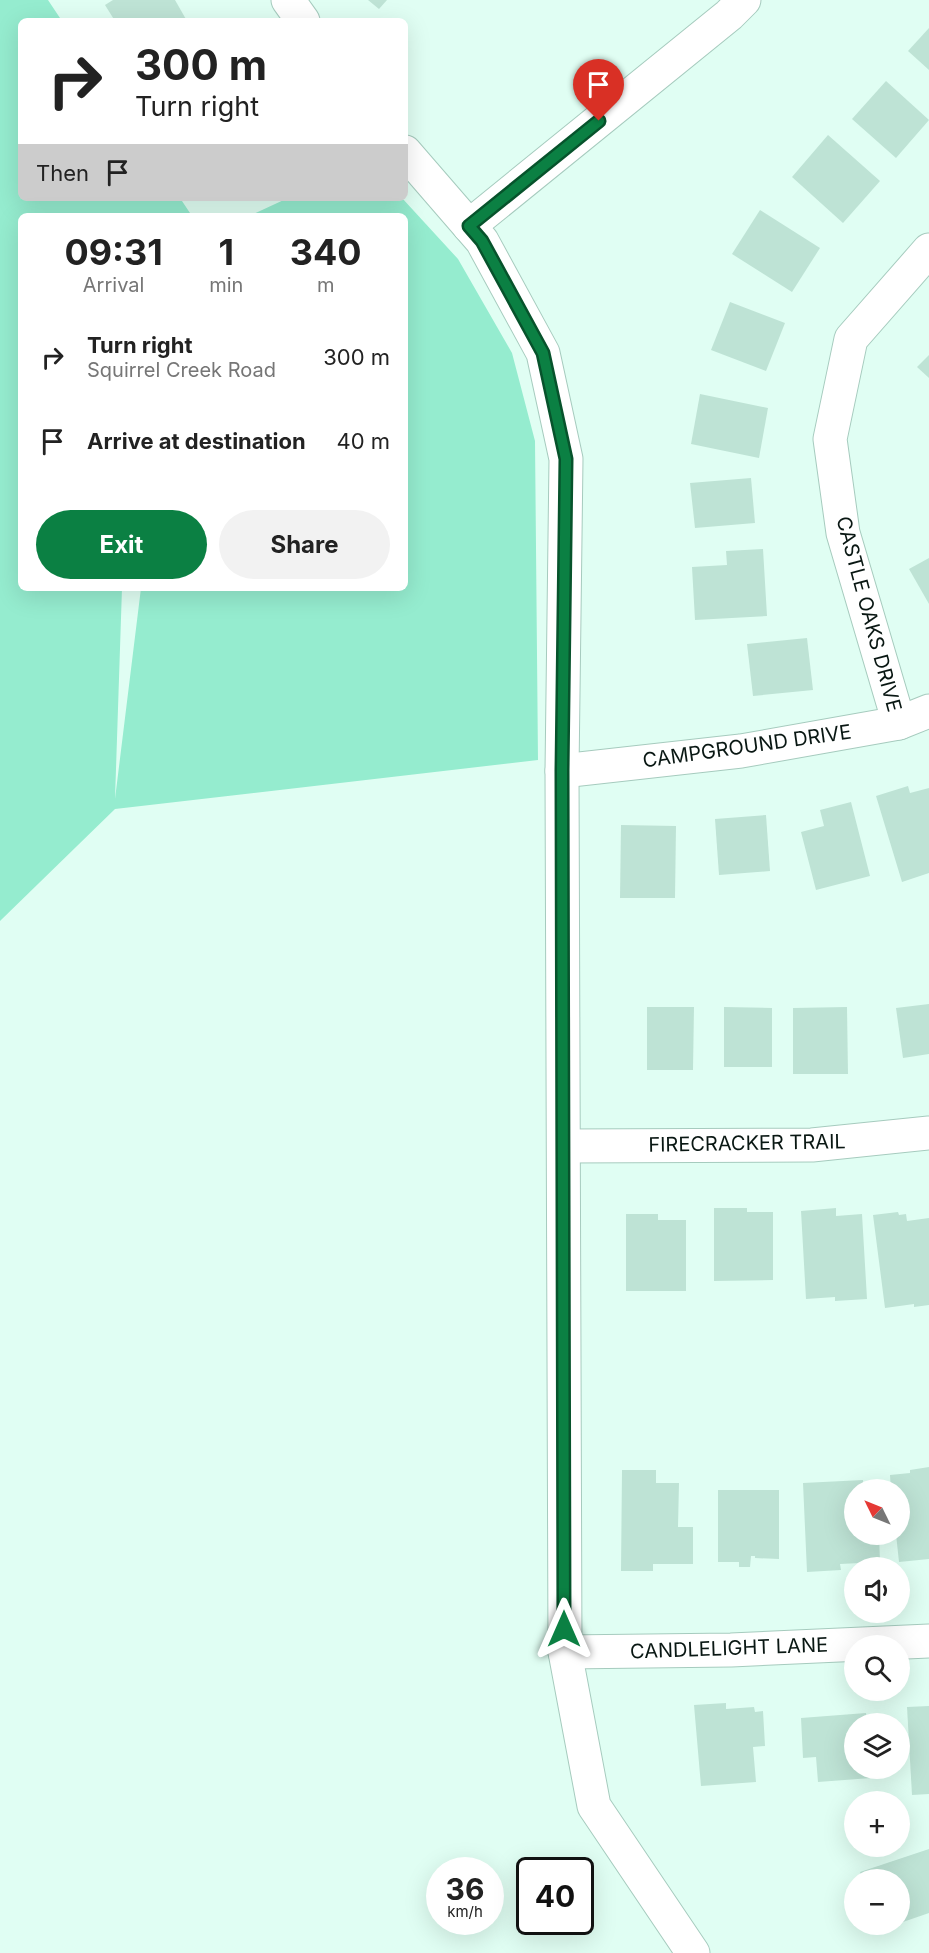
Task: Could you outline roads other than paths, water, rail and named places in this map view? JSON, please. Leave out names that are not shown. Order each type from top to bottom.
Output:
[{"type":"street","points":[[288,0],[301,18]]},
{"type":"street","points":[[469,226],[729,15],[744,0]]},
{"type":"street","points":[[408,155],[482,241],[543,353],[566,459],[562,771],[564,1652],[594,1806],[693,1953]]},
{"type":"street","name":"CASTLE OAKS DRIVE","points":[[899,723],[843,533],[830,439],[851,339],[929,249]]},
{"type":"street","name":"CAMPGROUND DRIVE","points":[[562,771],[741,751],[899,723],[929,711]]},
{"type":"street","name":"FIRECRACKER TRAIL","points":[[564,1146],[812,1145],[929,1133]]},
{"type":"street","name":"CANDLELIGHT LANE","points":[[564,1652],[731,1650],[929,1641]]}]
